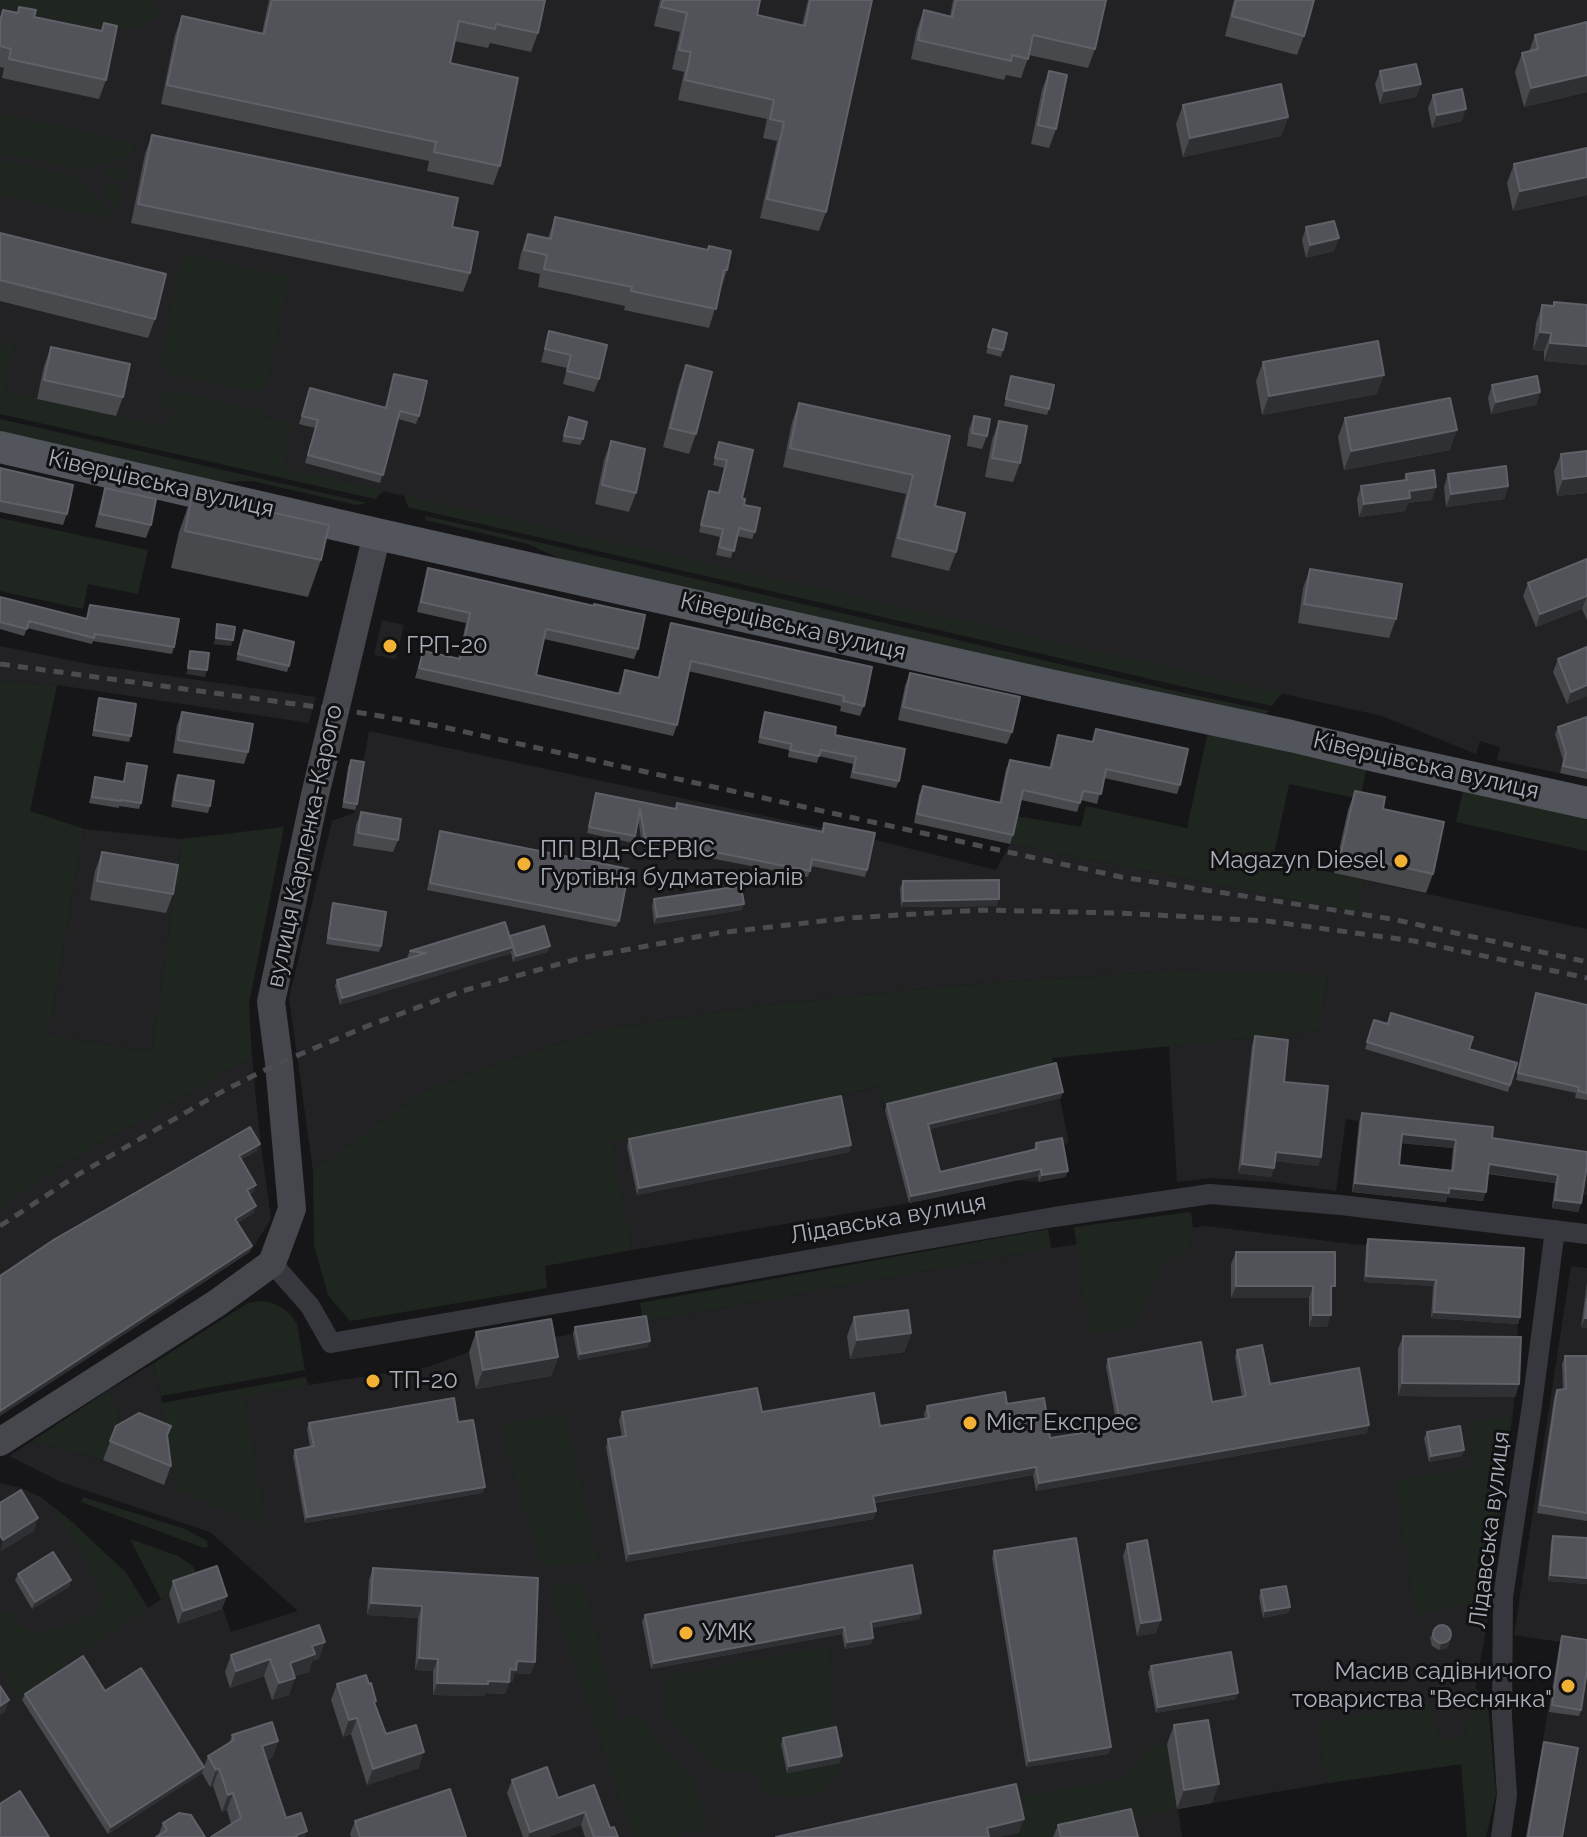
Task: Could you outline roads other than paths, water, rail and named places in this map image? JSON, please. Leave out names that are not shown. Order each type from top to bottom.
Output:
[{"type":"main road","name":"Ківерцівська вулиця","points":[[0,447],[1587,803]]},
{"type":"main road","name":"вулиця Карпенка-Карого","points":[[272,1263],[292,1209],[271,1002],[315,795],[377,534]]},
{"type":"main road","points":[[0,1442],[217,1303],[272,1263]]},
{"type":"street","name":"Лідавська вулиця","points":[[272,1263],[310,1306],[331,1343],[1054,1217],[1210,1194],[1341,1205],[1587,1234]]},
{"type":"street","name":"Лідавська вулиця","points":[[1501,1837],[1507,1795],[1502,1717],[1503,1597],[1555,1230]]},
{"type":"railway","points":[[0,664],[369,714],[443,727],[1121,877],[1392,919],[1587,962]]},
{"type":"railway","points":[[0,1226],[79,1174],[223,1091],[279,1063],[370,1025],[462,991],[581,958],[718,933],[849,918],[982,910],[1119,913],[1267,921],[1414,941],[1587,978]]},
{"type":"place","name":"ГРП-20","points":[[390,646]]},
{"type":"place","name":"Magazyn Diesel","points":[[1401,861]]},
{"type":"place","name":"ПП ВІД-СЕРВІС Гуртівня будматеріалів","points":[[524,864]]},
{"type":"place","name":"ТП-20","points":[[373,1381]]},
{"type":"place","name":"Міст Експрес","points":[[970,1423]]},
{"type":"place","name":"УМК","points":[[686,1633]]},
{"type":"place","name":"Масив садівничого товариства \"Веснянка\"","points":[[1568,1686]]}]
